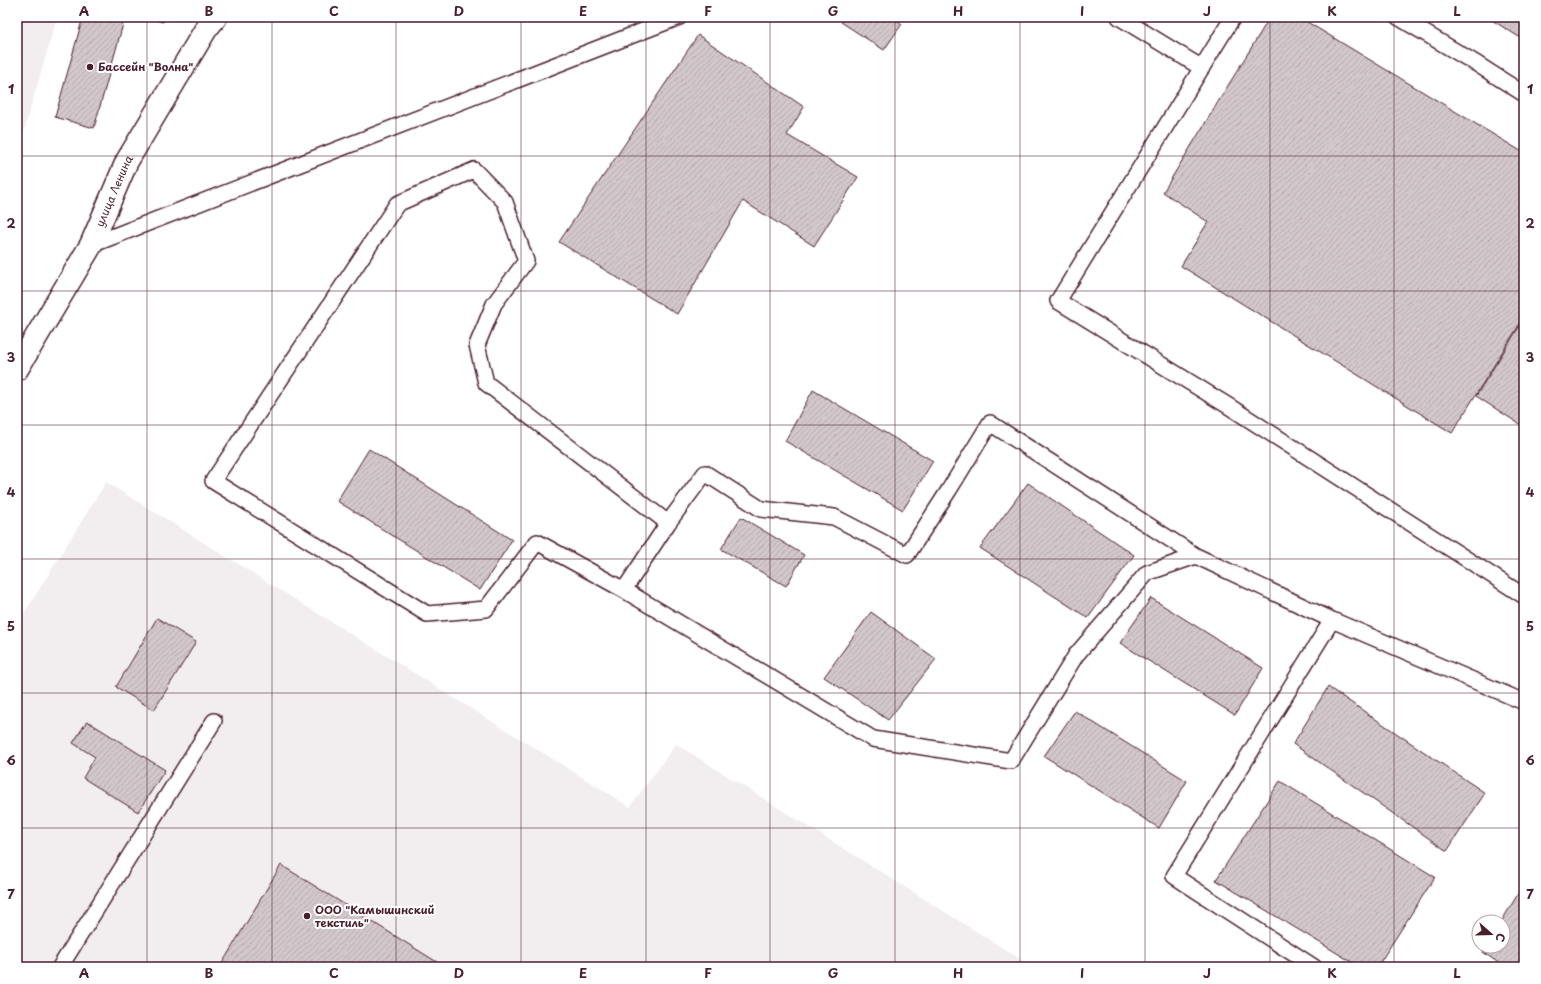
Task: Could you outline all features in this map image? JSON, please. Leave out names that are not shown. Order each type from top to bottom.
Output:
[{"type":"street","name":"улица Ленина","points":[[21,356],[91,245],[127,161],[206,29],[216,17]]},
{"type":"lane","points":[[91,245],[679,17]]},
{"type":"lane","points":[[1118,17],[1202,68]]},
{"type":"lane","points":[[1233,17],[1058,301],[1230,407],[1524,596]]},
{"type":"lane","points":[[1398,17],[1524,94]]},
{"type":"lane","points":[[668,523],[486,383],[477,345],[494,304],[526,261],[505,202],[474,170],[397,204],[213,481],[427,614],[486,609],[537,542],[624,590],[873,739],[1011,761],[1076,655],[1147,574],[1196,556]]},
{"type":"lane","points":[[624,590],[668,523],[705,473],[761,509],[834,517],[907,555],[990,423],[1196,556],[1332,620],[1524,702]]},
{"type":"lane","points":[[1314,967],[1174,876],[1332,620]]},
{"type":"lane","points":[[60,967],[214,721]]},
{"type":"shaded area","points":[[17,17],[57,17],[17,155]]},
{"type":"shaded area","points":[[106,482],[630,807],[676,744],[1033,967],[17,967],[17,625]]},
{"type":"building","name":"Бассейн \"Волна\"","points":[[83,17],[125,17],[94,128],[55,117]]},
{"type":"building","points":[[144,17],[165,17],[163,22]]},
{"type":"building","points":[[846,17],[893,17],[902,24],[884,50],[841,22]]},
{"type":"building","points":[[1270,17],[1299,17],[1524,153],[1524,317],[1452,433],[1181,266],[1208,222],[1163,192]]},
{"type":"building","points":[[1487,17],[1524,17],[1524,40]]},
{"type":"building","points":[[698,35],[804,107],[787,135],[858,177],[814,246],[743,201],[677,314],[559,242]]},
{"type":"building","points":[[1524,319],[1524,427],[1476,396]]},
{"type":"building","points":[[813,390],[933,461],[903,510],[785,441]]},
{"type":"building","points":[[369,449],[512,540],[480,590],[337,501]]},
{"type":"building","points":[[1028,483],[1134,555],[1088,618],[980,548]]},
{"type":"building","points":[[741,517],[804,555],[786,586],[721,549]]},
{"type":"building","points":[[1151,598],[1263,668],[1235,715],[1120,643]]},
{"type":"building","points":[[871,612],[936,659],[888,720],[824,677]]},
{"type":"building","points":[[157,618],[196,642],[154,710],[116,687]]},
{"type":"building","points":[[1328,687],[1485,793],[1447,851],[1293,744]]},
{"type":"building","points":[[1075,711],[1187,781],[1159,828],[1044,756]]},
{"type":"building","points":[[87,721],[165,770],[138,812],[83,778],[95,757],[73,743]]},
{"type":"building","points":[[1280,781],[1435,877],[1377,967],[1360,967],[1216,880]]},
{"type":"building","name":"ООО \"Камышинский текстиль\"","points":[[281,865],[445,967],[220,967]]},
{"type":"building","points":[[1524,884],[1524,967],[1504,967],[1486,954],[1511,954],[1511,914],[1506,914]]},
{"type":"place","name":"Бассейн \"Волна\"","points":[[90,67]]},
{"type":"place","name":"ООО \"Камышинский текстиль\"","points":[[307,916]]}]
